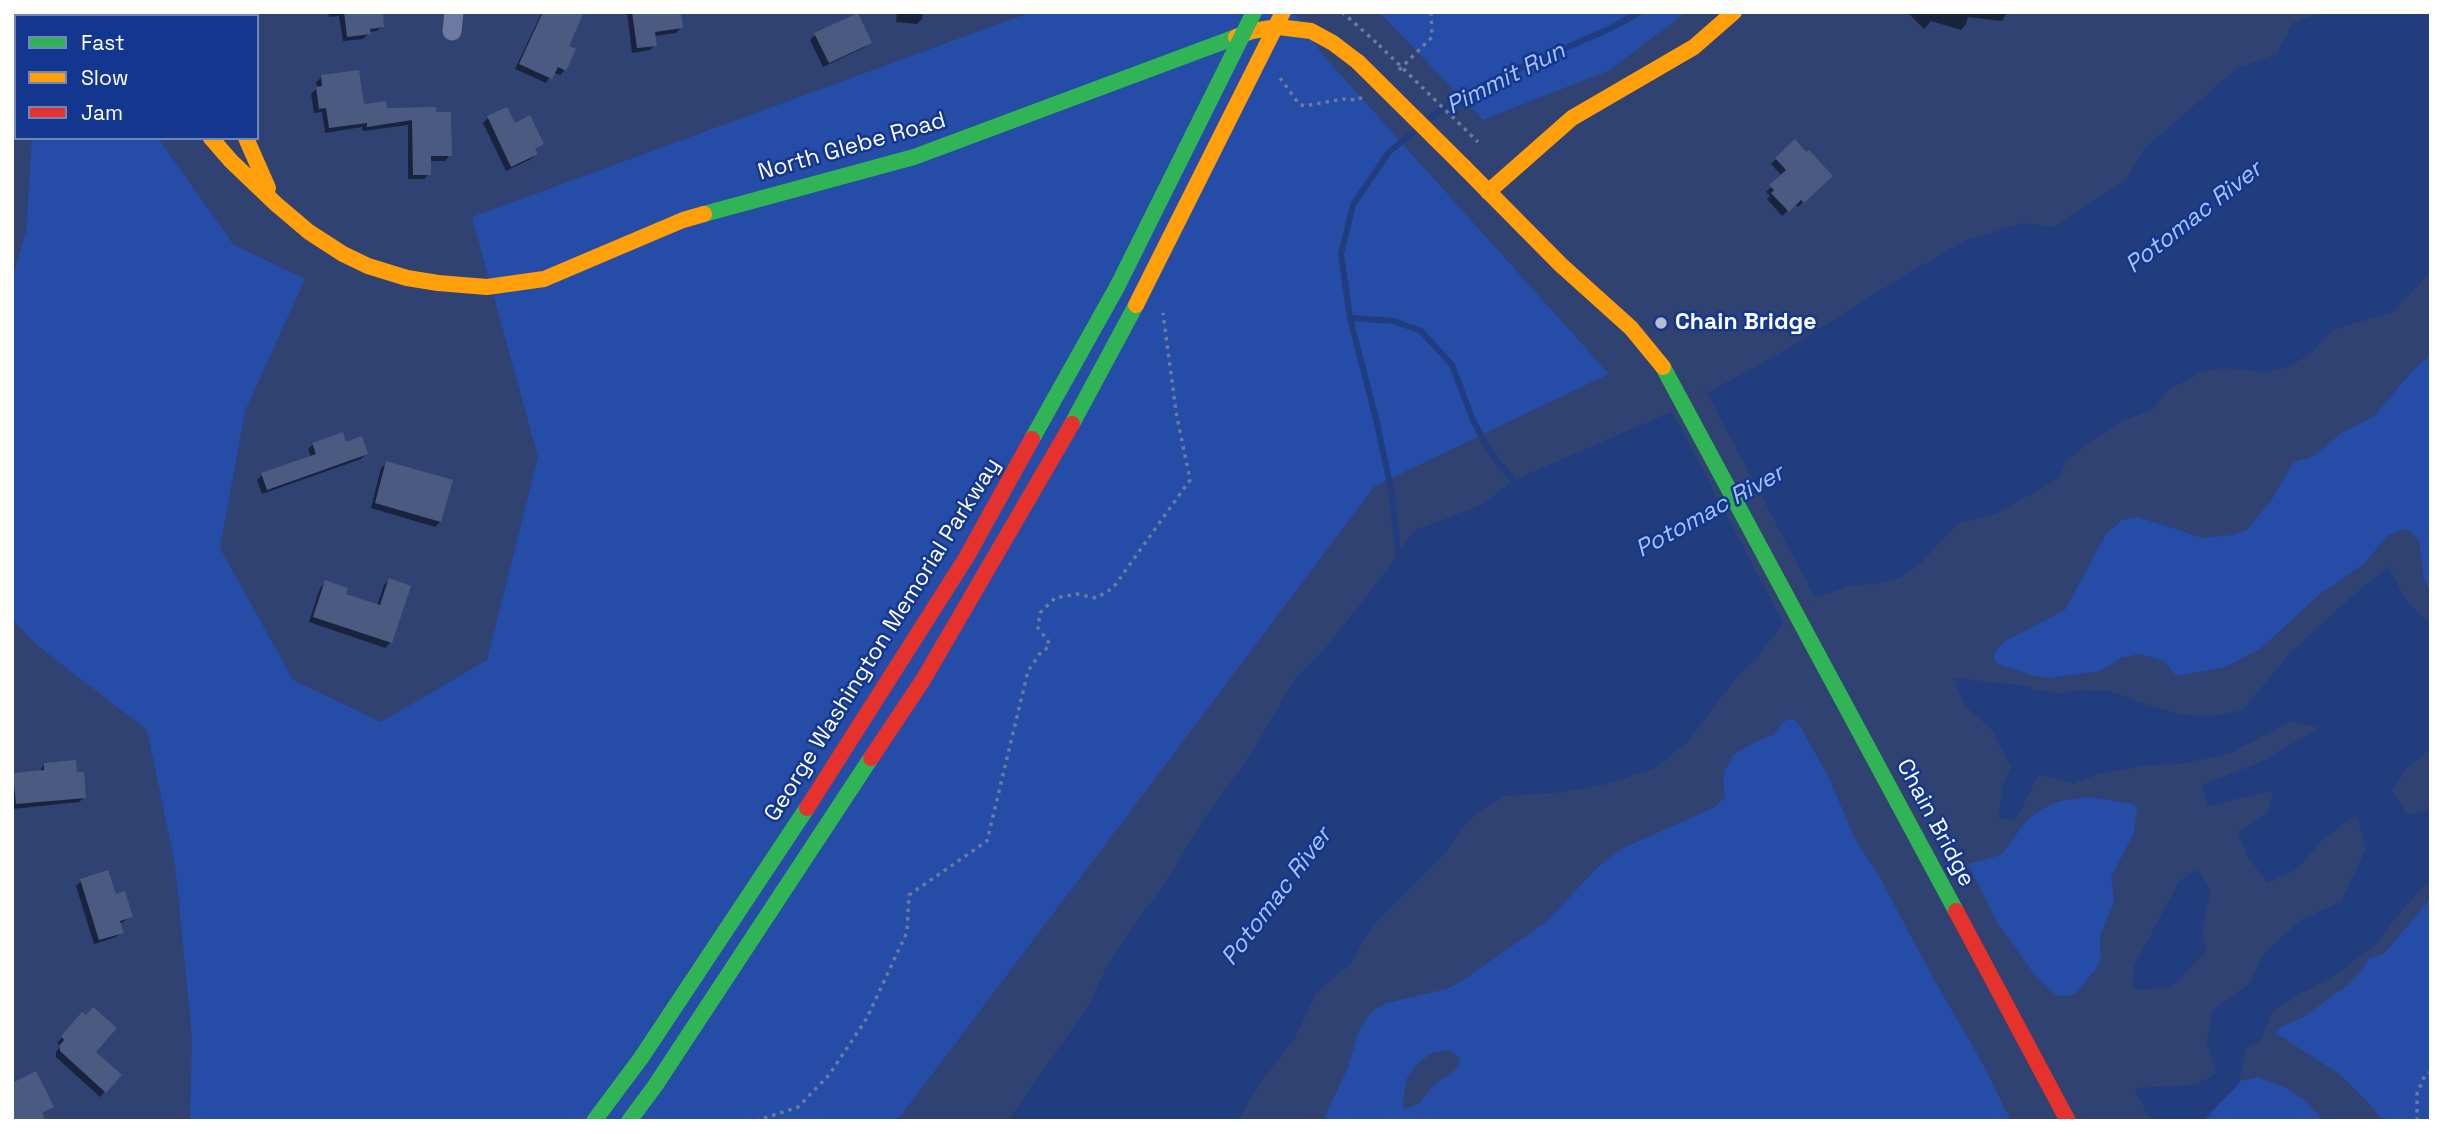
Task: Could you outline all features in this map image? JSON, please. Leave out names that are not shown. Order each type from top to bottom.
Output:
[{"type":"main road","name":"George Washington Memorial Parkway","points":[[594,1121],[640,1058],[775,858],[966,558],[1117,287],[1254,12]]},
{"type":"main road","points":[[629,1121],[655,1086],[923,680],[1070,427],[1136,305],[1283,12]]},
{"type":"main road","points":[[1488,192],[1572,118],[1694,47],[1734,12]]},
{"type":"main road","name":"North Glebe Road","points":[[213,140],[230,161],[276,204],[326,243],[351,258],[382,271],[438,283],[487,287],[515,285],[558,275],[653,231],[715,209],[855,174],[944,146],[1232,37],[1252,31],[1310,22],[1358,62],[1561,265],[1631,328],[1658,359],[1682,398]]},
{"type":"main road","points":[[247,140],[276,204]]},
{"type":"main road","name":"Chain Bridge","points":[[1682,398],[2068,1121]]},
{"type":"path","points":[[1342,12],[1478,142]]},
{"type":"path","points":[[1394,76],[1432,37],[1431,12]]},
{"type":"path","points":[[1272,77],[1281,78],[1293,97],[1304,106],[1343,99],[1358,100],[1367,94]]},
{"type":"path","points":[[756,1121],[798,1107],[829,1075],[867,1018],[907,932],[909,895],[987,841],[1028,671],[1041,652],[1049,648],[1048,641],[1038,628],[1040,613],[1055,598],[1077,594],[1096,598],[1113,588],[1190,480],[1176,412],[1163,312]]},
{"type":"path","points":[[2417,1121],[2417,1094],[2425,1074],[2431,1072]]},
{"type":"shaded area","points":[[18,12],[87,14],[18,14]]},
{"type":"shaded area","points":[[1031,12],[1294,12],[1322,54],[1609,374],[1375,486],[897,1121],[190,1121],[192,1036],[175,864],[147,730],[38,646],[12,619],[12,278],[26,232],[32,140],[159,140],[233,244],[305,279],[245,411],[220,548],[293,680],[381,722],[487,660],[538,457],[472,217]]},
{"type":"shaded area","points":[[1379,12],[1686,12],[1610,70],[1483,120]]},
{"type":"shaded area","points":[[2431,355],[2431,592],[2424,579],[2419,540],[2404,529],[2387,536],[2365,563],[2320,594],[2260,649],[2225,667],[2176,676],[2164,661],[2140,654],[2121,658],[2100,671],[2049,678],[1996,663],[1995,653],[2005,641],[2065,610],[2106,534],[2122,520],[2137,517],[2203,538],[2232,535],[2247,530],[2274,496],[2294,462],[2314,456],[2340,434],[2374,416],[2417,366]]},
{"type":"shaded area","points":[[1794,719],[1800,726],[1829,778],[1856,841],[1878,874],[1984,1066],[2011,1121],[1323,1121],[1348,1067],[1359,1031],[1371,1012],[1386,1003],[1447,989],[1459,983],[1546,922],[1598,867],[1621,849],[1715,807],[1725,797],[1723,779],[1733,755],[1754,742],[1773,735],[1783,722]],"holes":[[[1450,1050],[1459,1058],[1455,1070],[1433,1086],[1420,1103],[1404,1109],[1407,1078],[1419,1062],[1432,1053]]]},
{"type":"shaded area","points":[[2090,797],[2132,804],[2137,808],[2134,833],[2111,877],[2114,901],[2100,936],[2101,960],[2075,994],[2056,995],[2036,977],[1997,922],[1968,864],[2001,855],[2027,820],[2042,809],[2060,801]]},
{"type":"shaded area","points":[[2431,898],[2431,1121],[2383,1121],[2339,1074],[2276,1033],[2278,1028],[2304,1017],[2349,984],[2369,958],[2384,954]]},
{"type":"shaded area","points":[[2258,1077],[2286,1088],[2307,1102],[2324,1121],[2205,1121],[2236,1082]]},
{"type":"water","name":"Potomac River","points":[[2323,12],[2431,12],[2431,272],[2393,312],[2332,330],[2312,352],[2291,366],[2264,372],[2222,368],[2199,373],[2167,391],[2152,410],[2120,422],[2095,439],[2066,461],[2058,479],[1997,513],[1957,524],[1920,564],[1903,576],[1880,584],[1852,585],[1794,608],[1756,659],[1738,676],[1687,742],[1655,768],[1607,784],[1566,792],[1503,796],[1470,819],[1443,855],[1372,927],[1350,964],[1316,993],[1295,1038],[1258,1086],[1238,1121],[1008,1121],[1089,1005],[1104,972],[1133,926],[1164,885],[1203,820],[1253,751],[1294,680],[1326,647],[1388,569],[1414,531],[1481,505],[1514,480],[1676,410],[1784,351],[1964,241],[2023,223],[2054,227],[2126,180],[2143,150],[2237,68],[2277,54],[2293,23]]},
{"type":"water","points":[[2388,567],[2407,602],[2431,625],[2431,748],[2406,769],[2392,790],[2407,815],[2431,809],[2431,879],[2401,911],[2376,944],[2336,975],[2272,1011],[2261,1040],[2246,1048],[2239,1084],[2202,1121],[2151,1121],[2134,1088],[2196,1085],[2216,1073],[2207,1044],[2212,1011],[2250,983],[2264,953],[2301,920],[2341,902],[2366,849],[2356,815],[2323,839],[2297,869],[2267,883],[2248,857],[2238,832],[2267,814],[2274,790],[2208,806],[2202,785],[2261,762],[2319,728],[2292,721],[2230,753],[2182,764],[2150,765],[2101,773],[2073,784],[2039,774],[2015,821],[1999,817],[2002,787],[2011,767],[1992,730],[1965,706],[1954,678],[2019,685],[2056,694],[2080,690],[2109,691],[2179,714],[2208,717],[2243,710],[2290,653]]},
{"type":"water","points":[[2198,868],[2211,893],[2205,912],[2203,935],[2207,951],[2172,987],[2133,990],[2134,966],[2179,882]]},
{"type":"pier","points":[[1705,389],[1817,601],[1797,611],[1785,626],[1670,408]]},
{"type":"building","points":[[344,12],[383,12],[384,27],[370,29],[371,34],[347,37]]},
{"type":"building","points":[[543,12],[584,12],[569,46],[576,49],[566,71],[558,67],[552,79],[519,64]]},
{"type":"building","points":[[632,12],[681,12],[683,28],[655,32],[657,46],[637,48]]},
{"type":"building","points":[[858,13],[872,43],[829,63],[814,33]]},
{"type":"building","points":[[359,70],[364,104],[386,101],[387,108],[436,107],[436,112],[451,112],[452,156],[431,156],[431,175],[413,175],[412,120],[367,127],[367,123],[329,128],[326,108],[319,109],[316,87],[322,86],[321,75]]},
{"type":"building","points":[[507,107],[515,123],[530,115],[544,144],[535,149],[538,154],[511,167],[487,116]]},
{"type":"building","points":[[1795,139],[1833,176],[1804,203],[1801,200],[1789,212],[1771,193],[1774,190],[1769,185],[1786,170],[1775,158]]},
{"type":"building","points":[[343,432],[346,442],[362,436],[368,454],[267,490],[261,473],[316,454],[312,443]]},
{"type":"building","points":[[386,461],[453,480],[441,522],[375,503]]},
{"type":"building","points":[[389,578],[411,586],[392,643],[313,617],[325,580],[348,588],[346,594],[380,605]]},
{"type":"building","points":[[76,760],[77,772],[84,772],[86,798],[16,804],[13,773],[44,770],[44,763]]},
{"type":"building","points":[[108,870],[116,894],[125,891],[133,917],[120,921],[124,933],[99,940],[80,879]]},
{"type":"building","points":[[93,1007],[117,1028],[96,1052],[122,1075],[106,1093],[60,1051],[64,1040],[61,1036],[82,1012],[86,1015]]},
{"type":"building","points":[[36,1071],[54,1107],[42,1113],[46,1121],[12,1121],[12,1083]]},
{"type":"waterway","name":"Pimmit Run","points":[[1427,121],[1446,106],[1491,81],[1611,28],[1640,12]]},
{"type":"waterway","name":"Pimmit Run","points":[[1399,560],[1392,494],[1350,318],[1341,254],[1353,205],[1389,152],[1416,130]]},
{"type":"waterway","name":"Pimmit Run","points":[[1350,318],[1394,321],[1421,331],[1452,365],[1472,418],[1490,452],[1517,485]]},
{"type":"traffic: fast","points":[[1117,287],[1254,12]]},
{"type":"traffic: fast","points":[[704,214],[914,157],[1236,37]]},
{"type":"traffic: fast","points":[[1032,439],[1117,287]]},
{"type":"traffic: fast","points":[[1072,424],[1136,305]]},
{"type":"traffic: fast","points":[[1663,367],[1956,911]]},
{"type":"traffic: fast","points":[[629,1121],[655,1086],[871,758]]},
{"type":"traffic: fast","points":[[594,1121],[641,1058],[807,808]]},
{"type":"traffic: slow","points":[[1136,305],[1283,12]]},
{"type":"traffic: slow","points":[[1488,192],[1572,118],[1694,47],[1734,12]]},
{"type":"traffic: slow","points":[[1236,37],[1252,31],[1278,27],[1311,31],[1358,62]]},
{"type":"traffic: slow","points":[[1358,62],[1464,167]]},
{"type":"traffic: slow","points":[[213,140],[276,204],[309,232],[343,254],[368,266],[407,278],[438,283],[487,287],[544,279],[683,220],[704,214]]},
{"type":"traffic: slow","points":[[247,140],[268,188]]},
{"type":"traffic: slow","points":[[1464,167],[1561,265],[1631,328],[1663,367]]},
{"type":"traffic: jam","points":[[871,758],[923,680],[1072,424]]},
{"type":"traffic: jam","points":[[807,808],[966,558],[1032,439]]},
{"type":"traffic: jam","points":[[1956,911],[2068,1121]]},
{"type":"place","name":"Chain Bridge","points":[[1661,323]]}]
